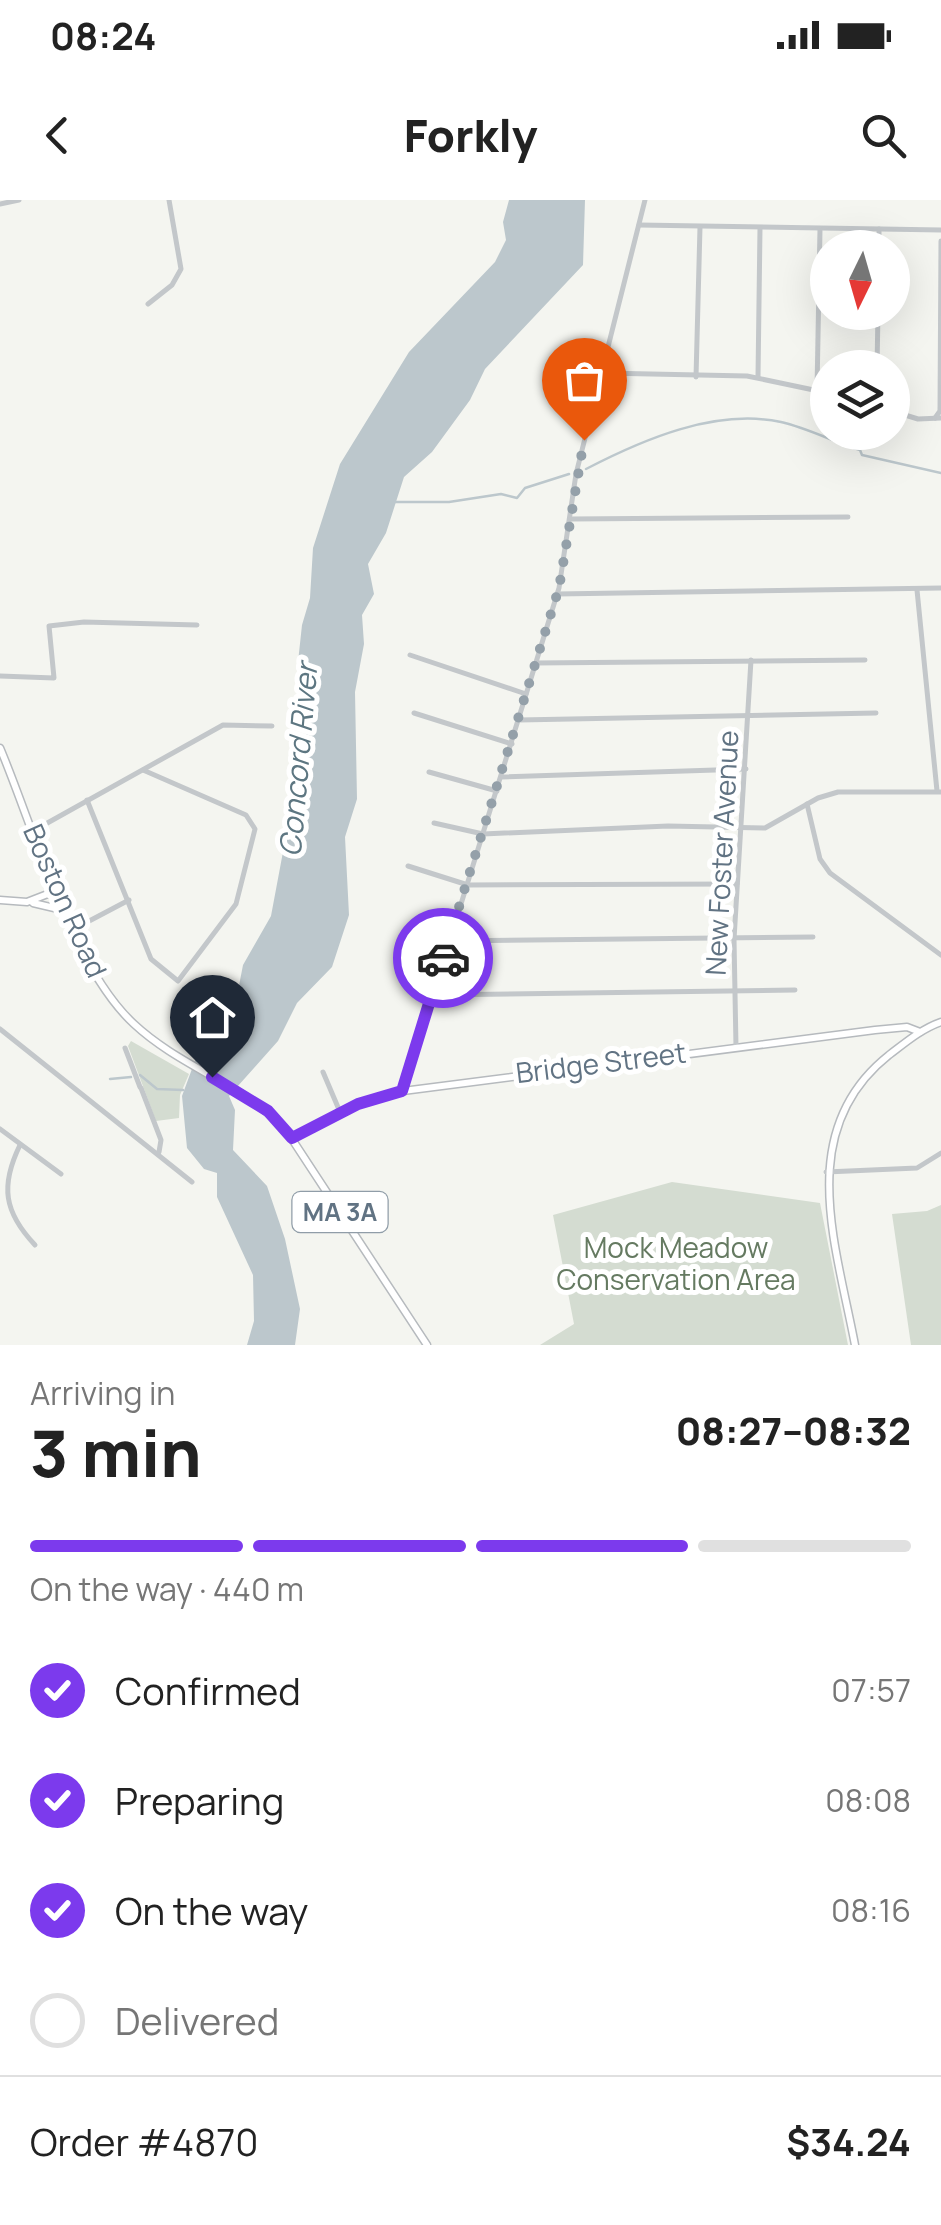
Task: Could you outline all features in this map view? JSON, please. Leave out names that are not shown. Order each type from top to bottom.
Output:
[{"type":"main road","name":"Boston Road","points":[[0,748],[74,929],[112,999],[137,1027],[184,1061],[268,1111],[292,1138],[427,1345]]},
{"type":"main road","points":[[26,902],[58,890]]},
{"type":"main road","points":[[0,900],[67,912]]},
{"type":"main road","points":[[854,1345],[826,1172],[834,1130],[853,1092],[873,1068],[920,1032],[941,1022]]},
{"type":"main road","name":"Bridge Street","points":[[292,1138],[340,1112],[402,1091],[894,1028],[920,1032]]},
{"type":"street","points":[[0,204],[15,200]]},
{"type":"street","points":[[148,304],[172,285],[182,266],[169,200]]},
{"type":"street","points":[[402,1091],[557,594],[576,474],[645,200]]},
{"type":"street","points":[[638,224],[941,230]]},
{"type":"street","points":[[696,377],[700,227]]},
{"type":"street","points":[[758,377],[760,228]]},
{"type":"street","points":[[818,350],[820,228]]},
{"type":"street","points":[[910,417],[938,418],[940,411],[941,241]]},
{"type":"street","points":[[602,373],[758,377],[810,388]]},
{"type":"street","points":[[571,518],[848,517]]},
{"type":"street","points":[[557,594],[941,588]]},
{"type":"street","points":[[434,823],[483,834],[668,826],[742,828],[775,824],[807,804],[838,792],[939,792],[933,706],[917,590]]},
{"type":"street","points":[[0,676],[54,678],[49,626],[84,622],[197,625]]},
{"type":"street","points":[[410,656],[526,694]]},
{"type":"street","name":"New Foster Avenue","points":[[736,1048],[734,936],[751,660]]},
{"type":"street","points":[[536,664],[865,660]]},
{"type":"street","points":[[414,713],[512,744]]},
{"type":"street","points":[[519,720],[876,713]]},
{"type":"street","points":[[33,830],[223,724],[272,726]]},
{"type":"street","points":[[501,777],[746,769]]},
{"type":"street","points":[[88,800],[151,960],[166,976],[178,981],[236,904],[245,879],[253,823],[246,815],[143,770]]},
{"type":"street","points":[[429,772],[497,791]]},
{"type":"street","points":[[807,804],[820,859],[830,873],[941,955]]},
{"type":"street","points":[[408,866],[468,885],[738,884]]},
{"type":"street","points":[[74,929],[129,900]]},
{"type":"street","points":[[448,941],[813,937]]},
{"type":"street","points":[[430,995],[795,990]]},
{"type":"street","points":[[0,1030],[147,1150],[159,1152],[192,1182]]},
{"type":"street","points":[[125,1048],[161,1140],[159,1152]]},
{"type":"street","points":[[323,1072],[340,1112]]},
{"type":"street","points":[[0,1129],[61,1174]]},
{"type":"street","points":[[20,1145],[6,1169],[7,1206],[12,1221],[35,1245]]},
{"type":"street","points":[[826,1172],[917,1168],[941,1154]]},
{"type":"green space","points":[[131,1041],[189,1074],[180,1095],[179,1118],[156,1121],[128,1046]]},
{"type":"green space","name":"Mock Meadow Conservation Area","points":[[672,1182],[820,1203],[848,1345],[540,1345],[574,1324],[553,1215]]},
{"type":"green space","points":[[941,1205],[941,1345],[911,1345],[892,1214],[927,1211]]},
{"type":"shaded area","points":[[509,200],[585,200],[583,265],[485,369],[470,400],[432,452],[404,477],[386,533],[368,564],[374,594],[362,615],[364,644],[355,692],[357,799],[345,837],[349,915],[332,967],[297,1003],[278,1041],[229,1096],[235,1110],[233,1150],[267,1186],[285,1239],[300,1309],[295,1345],[247,1345],[254,1321],[253,1275],[217,1197],[217,1173],[204,1169],[187,1148],[182,1096],[206,1031],[237,996],[243,965],[271,916],[306,729],[307,709],[298,662],[310,598],[313,548],[340,464],[409,352],[495,262],[506,240],[503,222]]},
{"type":"waterway","points":[[586,469],[680,429],[731,419],[756,419],[801,428],[860,450],[862,455],[941,473]]},
{"type":"waterway","points":[[389,502],[449,502],[501,494],[517,498],[525,488],[569,474]]},
{"type":"waterway","points":[[140,1075],[157,1089],[183,1090]]},
{"type":"waterway","points":[[110,1079],[131,1077]]},
{"type":"way so far","points":[[443,958],[559,588],[584,440]]},
{"type":"route","points":[[212,1077],[268,1111],[292,1138],[358,1104],[402,1091],[443,958]]},
{"type":"water label","name":"Concord River","points":[[299,760]]}]
